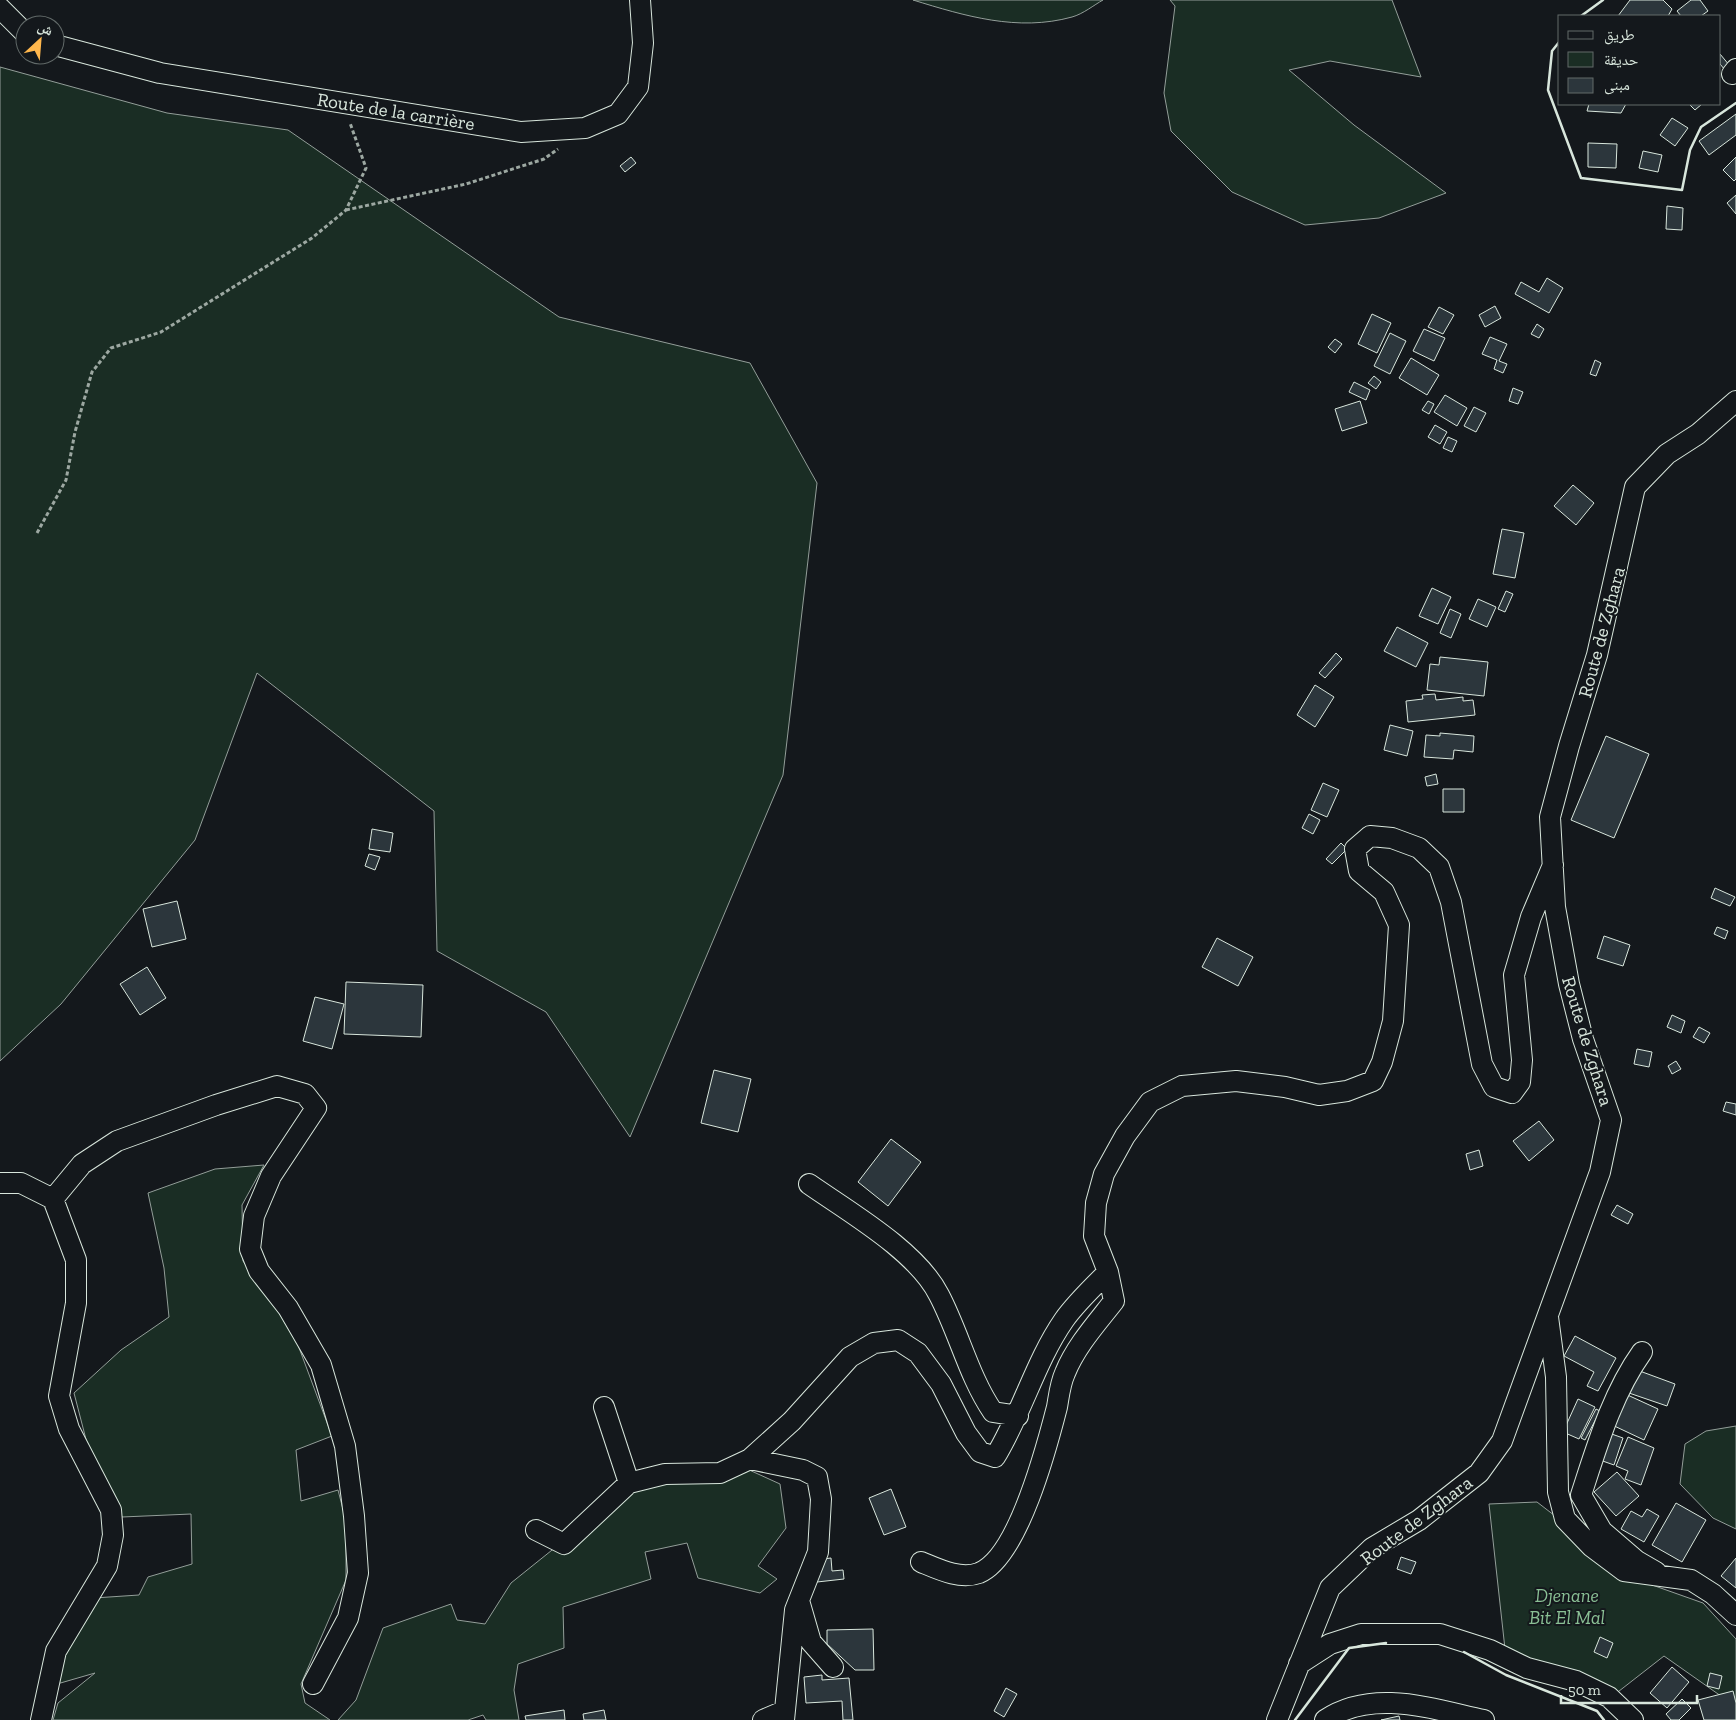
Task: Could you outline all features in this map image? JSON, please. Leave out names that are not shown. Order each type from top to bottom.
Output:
[{"type":"street","name":"Route de la carrière","points":[[65,49],[160,73],[521,132],[586,128],[618,114],[638,87],[643,43],[640,0]]},
{"type":"street","points":[[0,8],[15,23]]},
{"type":"street","name":"Route de Zghara","points":[[1277,1720],[1330,1588],[1372,1548],[1419,1520],[1479,1473],[1502,1440],[1600,1172],[1612,1120],[1584,1039],[1569,984],[1555,908],[1550,818],[1569,746],[1597,655],[1635,487],[1667,454],[1698,434],[1736,401]]},
{"type":"street","points":[[921,1562],[952,1574],[979,1573],[1002,1555],[1018,1528],[1056,1408],[1064,1375],[1076,1349],[1114,1301],[1108,1272],[1094,1236],[1096,1203],[1104,1174],[1125,1136],[1150,1102],[1182,1086],[1236,1081],[1285,1087],[1319,1095],[1347,1091],[1372,1080],[1382,1062],[1394,1020],[1399,925],[1384,892],[1359,871],[1355,849],[1370,836],[1392,838],[1419,848],[1439,867],[1451,902],[1482,1064],[1494,1087],[1512,1093],[1520,1082],[1522,1060],[1514,975],[1531,917],[1553,865]]},
{"type":"street","points":[[54,1199],[82,1164],[117,1141],[216,1105],[277,1086],[305,1094],[316,1108],[271,1176],[254,1216],[250,1249],[259,1271],[288,1308],[321,1365],[345,1446],[358,1573],[348,1618],[313,1684]]},
{"type":"street","points":[[0,1182],[21,1183],[54,1199],[76,1260],[76,1303],[59,1396],[69,1429],[111,1510],[113,1534],[107,1566],[56,1651],[41,1720]]},
{"type":"street","points":[[809,1184],[916,1262],[938,1293],[982,1395],[993,1412],[1018,1416]]},
{"type":"street","points":[[536,1530],[564,1544],[629,1483],[664,1474],[720,1473],[750,1459],[792,1421],[850,1357],[874,1343],[898,1340],[918,1353],[940,1384],[966,1434],[980,1452],[995,1457],[1018,1416],[1042,1361],[1064,1320],[1108,1272]]},
{"type":"street","points":[[1548,1314],[1556,1377],[1558,1492],[1565,1519],[1592,1547],[1624,1571],[1690,1580],[1713,1594],[1736,1615]]},
{"type":"street","points":[[1642,1352],[1633,1364],[1602,1431],[1581,1495],[1602,1531],[1636,1562],[1661,1575]]},
{"type":"street","points":[[604,1408],[629,1483]]},
{"type":"street","points":[[750,1459],[803,1470],[817,1477],[821,1499],[818,1552],[795,1610],[784,1716],[763,1720]]},
{"type":"street","points":[[799,1601],[811,1642],[833,1667]]},
{"type":"street","points":[[1299,1664],[1330,1644],[1361,1634],[1440,1634],[1490,1650],[1527,1668],[1576,1681],[1609,1697],[1633,1720]]},
{"type":"street","points":[[1325,1720],[1340,1710],[1387,1702],[1484,1720]]},
{"type":"path","points":[[37,534],[66,480],[74,432],[92,372],[110,348],[161,332],[312,238],[346,210],[366,168],[343,103]]},
{"type":"path","points":[[346,210],[466,184],[544,159],[586,128]]},
{"type":"green space","points":[[913,0],[1103,0],[1076,16],[1032,23],[992,20],[952,12]]},
{"type":"green space","points":[[1170,0],[1392,0],[1421,77],[1330,61],[1289,70],[1354,125],[1446,193],[1379,218],[1305,225],[1232,192],[1171,131],[1164,93],[1175,6]]},
{"type":"green space","points":[[0,67],[167,113],[288,130],[559,317],[750,363],[817,483],[783,775],[630,1137],[546,1012],[437,951],[434,811],[257,673],[195,840],[61,1004],[0,1061]]},
{"type":"green space","points":[[264,1165],[242,1205],[243,1261],[269,1296],[298,1345],[332,1436],[296,1450],[301,1501],[338,1490],[346,1521],[346,1580],[301,1684],[305,1703],[330,1720],[53,1720],[58,1703],[95,1673],[57,1684],[61,1661],[94,1598],[139,1595],[148,1577],[192,1564],[191,1514],[122,1517],[89,1451],[74,1393],[121,1350],[169,1317],[164,1268],[148,1193],[215,1169]]},
{"type":"green space","points":[[1736,1426],[1736,1529],[1713,1518],[1680,1484],[1685,1444],[1706,1431]]},
{"type":"green space","points":[[736,1464],[780,1484],[786,1528],[758,1566],[777,1579],[760,1593],[698,1578],[687,1543],[645,1552],[651,1579],[563,1607],[564,1648],[518,1664],[514,1690],[519,1720],[486,1720],[483,1715],[468,1720],[338,1720],[356,1700],[383,1628],[451,1604],[457,1620],[485,1624],[511,1583],[572,1534],[633,1472]]},
{"type":"green space","name":"Djenane Bit El Mal","points":[[1537,1502],[1638,1580],[1703,1603],[1736,1639],[1736,1720],[1728,1701],[1664,1656],[1614,1695],[1505,1649],[1489,1504]]},
{"type":"building","points":[[1630,0],[1663,0],[1672,9],[1669,15],[1619,15]]},
{"type":"building","points":[[1691,0],[1700,0],[1708,11],[1702,15],[1680,15],[1677,11]]},
{"type":"building","points":[[1721,55],[1730,66],[1725,70],[1721,65]]},
{"type":"building","points":[[1589,105],[1625,105],[1621,113],[1587,111]]},
{"type":"building","points":[[1690,105],[1701,105],[1695,110]]},
{"type":"building","points":[[1736,114],[1736,135],[1709,155],[1699,141]]},
{"type":"building","points":[[1672,118],[1688,128],[1675,146],[1660,135]]},
{"type":"building","points":[[1588,143],[1617,144],[1616,168],[1588,167]]},
{"type":"building","points":[[1643,151],[1662,155],[1658,172],[1639,168]]},
{"type":"building","points":[[631,157],[636,163],[625,172],[620,166]]},
{"type":"building","points":[[1736,157],[1736,179],[1734,181],[1723,170]]},
{"type":"building","points":[[1736,195],[1736,214],[1727,203]]},
{"type":"building","points":[[1667,206],[1683,208],[1682,230],[1666,229]]},
{"type":"building","points":[[1547,278],[1563,288],[1549,313],[1515,294],[1521,282],[1539,292]]},
{"type":"building","points":[[1495,306],[1501,318],[1485,327],[1479,315]]},
{"type":"building","points":[[1439,307],[1454,315],[1443,334],[1428,327]]},
{"type":"building","points":[[1372,314],[1391,323],[1377,353],[1358,344]]},
{"type":"building","points":[[1537,324],[1544,329],[1539,338],[1531,334]]},
{"type":"building","points":[[1424,329],[1445,338],[1434,361],[1413,351]]},
{"type":"building","points":[[1390,333],[1406,341],[1390,374],[1374,366]]},
{"type":"building","points":[[1490,337],[1507,344],[1499,361],[1507,364],[1503,373],[1494,369],[1497,360],[1482,354]]},
{"type":"building","points":[[1335,339],[1342,344],[1335,353],[1328,347]]},
{"type":"building","points":[[1411,358],[1439,375],[1427,395],[1399,378]]},
{"type":"building","points":[[1595,360],[1601,363],[1596,376],[1590,374]]},
{"type":"building","points":[[1374,376],[1381,382],[1376,389],[1368,383]]},
{"type":"building","points":[[1354,382],[1370,390],[1366,400],[1349,392]]},
{"type":"building","points":[[1513,388],[1523,392],[1518,404],[1509,401]]},
{"type":"building","points":[[1445,395],[1467,408],[1457,426],[1434,412]]},
{"type":"building","points":[[1360,401],[1367,423],[1342,431],[1335,409]]},
{"type":"building","points":[[1428,401],[1434,404],[1429,414],[1422,410]]},
{"type":"building","points":[[1474,407],[1486,413],[1476,432],[1464,426]]},
{"type":"building","points":[[1435,425],[1447,432],[1440,444],[1428,437]]},
{"type":"building","points":[[1448,437],[1457,441],[1452,452],[1443,448]]},
{"type":"building","points":[[1573,485],[1594,503],[1576,525],[1554,506]]},
{"type":"building","points":[[1502,529],[1524,533],[1515,578],[1493,574]]},
{"type":"building","points":[[1432,588],[1451,597],[1438,624],[1419,616]]},
{"type":"building","points":[[1506,591],[1513,594],[1505,612],[1498,609]]},
{"type":"building","points":[[1478,599],[1496,607],[1487,627],[1469,619]]},
{"type":"building","points":[[1450,609],[1461,614],[1451,638],[1440,633]]},
{"type":"building","points":[[1397,627],[1428,643],[1416,667],[1384,651]]},
{"type":"building","points":[[1336,653],[1342,659],[1325,678],[1319,673]]},
{"type":"building","points":[[1440,657],[1488,662],[1484,696],[1427,690],[1430,664],[1439,665]]},
{"type":"building","points":[[1315,685],[1334,697],[1315,727],[1297,715]]},
{"type":"building","points":[[1435,694],[1436,700],[1463,697],[1463,701],[1473,700],[1475,715],[1408,722],[1406,701],[1423,699],[1422,695]]},
{"type":"building","points":[[1390,725],[1413,731],[1407,756],[1384,750]]},
{"type":"building","points":[[1440,733],[1474,736],[1473,752],[1454,750],[1453,759],[1424,757],[1426,735],[1440,736]]},
{"type":"building","points":[[1606,736],[1649,754],[1614,838],[1571,820]]},
{"type":"building","points":[[1436,774],[1438,784],[1427,786],[1425,777]]},
{"type":"building","points":[[1323,783],[1339,790],[1327,817],[1311,810]]},
{"type":"building","points":[[1443,789],[1464,789],[1464,812],[1443,812]]},
{"type":"building","points":[[1309,814],[1320,820],[1313,834],[1302,828]]},
{"type":"building","points":[[372,829],[393,833],[390,852],[369,849]]},
{"type":"building","points":[[1341,843],[1347,849],[1332,864],[1326,859]]},
{"type":"building","points":[[369,854],[380,857],[375,870],[365,866]]},
{"type":"building","points":[[1715,888],[1735,897],[1730,906],[1711,898]]},
{"type":"building","points":[[177,901],[186,939],[152,947],[143,909]]},
{"type":"building","points":[[1717,927],[1728,931],[1725,939],[1714,934]]},
{"type":"building","points":[[1604,936],[1630,945],[1623,966],[1597,958]]},
{"type":"building","points":[[1217,938],[1253,957],[1238,986],[1202,967]]},
{"type":"building","points":[[147,967],[166,998],[140,1015],[120,984]]},
{"type":"building","points":[[346,982],[423,985],[421,1037],[344,1034]]},
{"type":"building","points":[[315,997],[344,1004],[332,1049],[303,1041]]},
{"type":"building","points":[[1672,1015],[1685,1021],[1681,1033],[1667,1027]]},
{"type":"building","points":[[1699,1027],[1710,1033],[1704,1043],[1693,1037]]},
{"type":"building","points":[[1637,1049],[1652,1052],[1649,1067],[1634,1064]]},
{"type":"building","points":[[1676,1061],[1681,1069],[1672,1074],[1668,1066]]},
{"type":"building","points":[[714,1070],[751,1079],[738,1132],[701,1123]]},
{"type":"building","points":[[1726,1102],[1736,1104],[1736,1115],[1723,1111]]},
{"type":"building","points":[[1539,1121],[1554,1140],[1529,1161],[1513,1141]]},
{"type":"building","points":[[891,1139],[921,1162],[888,1206],[858,1182]]},
{"type":"building","points":[[1479,1150],[1483,1166],[1470,1170],[1466,1154]]},
{"type":"building","points":[[1617,1205],[1633,1214],[1628,1224],[1611,1215]]},
{"type":"building","points":[[1575,1336],[1616,1358],[1598,1391],[1587,1386],[1594,1372],[1564,1356]]},
{"type":"building","points":[[1637,1370],[1675,1384],[1667,1406],[1629,1393]]},
{"type":"building","points":[[1621,1392],[1658,1409],[1644,1440],[1608,1423]]},
{"type":"building","points":[[1578,1399],[1595,1407],[1579,1439],[1563,1432]]},
{"type":"building","points":[[1596,1409],[1600,1411],[1585,1440],[1581,1438]]},
{"type":"building","points":[[1606,1432],[1623,1438],[1614,1465],[1597,1459]]},
{"type":"building","points":[[1628,1437],[1654,1448],[1641,1485],[1625,1479],[1628,1471],[1616,1466]]},
{"type":"building","points":[[1617,1472],[1639,1496],[1616,1516],[1594,1492]]},
{"type":"building","points":[[891,1489],[906,1527],[884,1535],[869,1498]]},
{"type":"building","points":[[1676,1503],[1706,1520],[1682,1562],[1652,1545]]},
{"type":"building","points":[[1647,1509],[1659,1516],[1644,1542],[1621,1529],[1631,1511],[1642,1517]]},
{"type":"building","points":[[1401,1557],[1416,1562],[1411,1574],[1397,1569]]},
{"type":"building","points":[[831,1558],[832,1571],[843,1570],[844,1579],[817,1582],[815,1560]]},
{"type":"building","points":[[1736,1558],[1736,1588],[1721,1576]]},
{"type":"building","points":[[873,1629],[874,1670],[855,1670],[827,1644],[827,1630]]},
{"type":"building","points":[[1600,1637],[1613,1643],[1607,1658],[1594,1652]]},
{"type":"building","points":[[1672,1667],[1689,1682],[1667,1708],[1650,1693]]},
{"type":"building","points":[[1710,1673],[1722,1676],[1719,1689],[1707,1686]]},
{"type":"building","points":[[822,1675],[822,1680],[849,1678],[853,1720],[843,1720],[842,1701],[806,1703],[804,1677]]},
{"type":"building","points":[[1006,1688],[1017,1694],[1004,1717],[994,1711]]},
{"type":"building","points":[[1733,1691],[1736,1703],[1736,1720],[1704,1720],[1698,1700]]},
{"type":"building","points":[[1682,1699],[1691,1708],[1679,1720],[1671,1720],[1666,1714]]},
{"type":"building","points":[[564,1710],[565,1720],[526,1720],[525,1716]]},
{"type":"building","points":[[604,1710],[606,1720],[584,1720],[583,1714]]},
{"type":"building","points":[[1399,1716],[1400,1720],[1381,1720]]},
{"type":"wall","points":[[1582,15],[1603,0]]},
{"type":"wall","points":[[1558,44],[1552,51],[1548,90],[1581,178],[1682,190],[1690,150],[1701,127],[1736,103]]},
{"type":"wall","points":[[1295,1720],[1349,1648],[1386,1643]]},
{"type":"wall","points":[[1464,1652],[1506,1675],[1597,1711],[1604,1720]]}]
